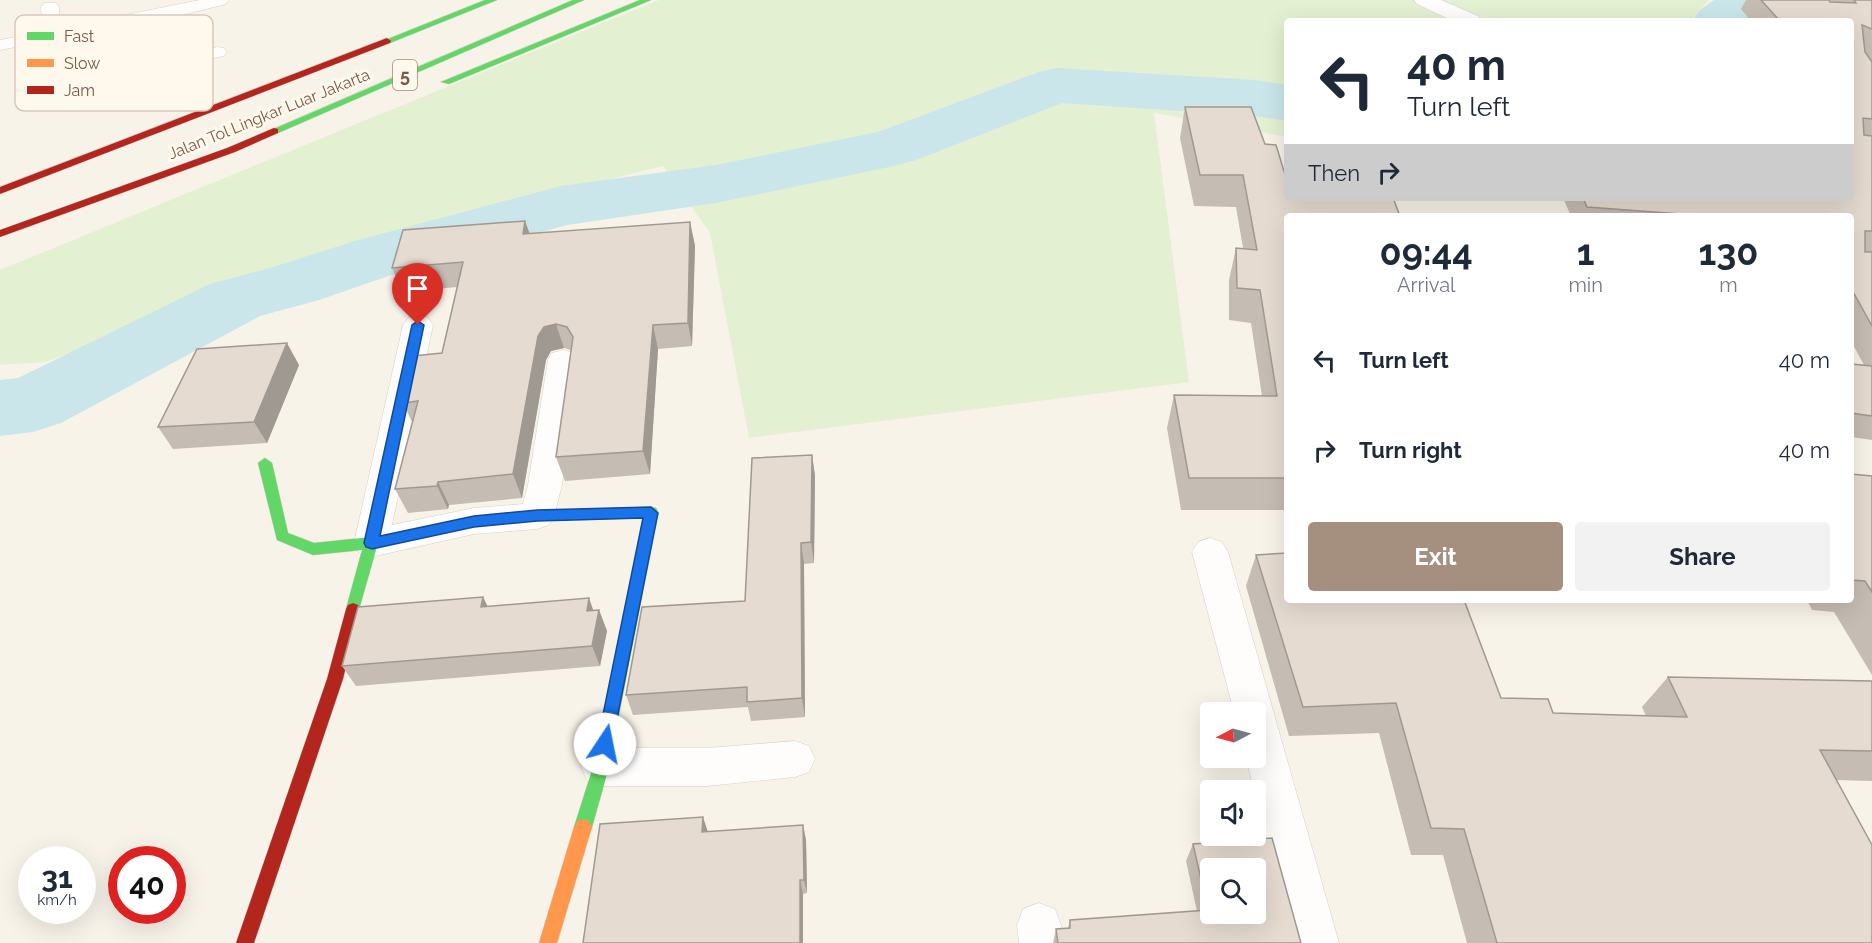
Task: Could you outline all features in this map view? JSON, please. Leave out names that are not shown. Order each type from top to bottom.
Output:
[{"type":"main road","name":"Jalan Tol Lingkar Luar Jakarta","points":[[213,108],[493,0]]},
{"type":"main road","name":"Jalan Tol Lingkar Luar Jakarta","points":[[0,234],[231,150],[580,0]]},
{"type":"main road","points":[[438,85],[647,0]]},
{"type":"main road","name":"Jalan Tol Lingkar Luar Jakarta","points":[[0,191],[206,111]]},
{"type":"main road","points":[[231,150],[251,148],[306,133]]},
{"type":"main road","points":[[245,943],[335,679],[372,543],[313,549],[282,536],[265,464]]},
{"type":"main road","points":[[537,516],[651,513],[601,767],[548,943]]},
{"type":"street","points":[[1424,0],[1463,18]]},
{"type":"street","points":[[418,325],[372,543],[474,521],[537,516],[544,485],[562,360]]},
{"type":"street","points":[[1210,552],[1251,702]]},
{"type":"street","points":[[1266,756],[1316,943]]},
{"type":"street","points":[[601,767],[627,765],[707,767],[761,760],[795,759]]},
{"type":"lane","points":[[159,15],[220,0]]},
{"type":"lane","points":[[50,7],[51,15]]},
{"type":"lane","points":[[0,45],[15,42]]},
{"type":"lane","points":[[213,53],[218,52]]},
{"type":"green space","points":[[659,0],[1709,0],[1693,18],[1284,18],[1284,136],[1154,113],[1189,382],[749,438],[710,233],[663,166],[409,230],[45,362],[0,365],[0,270]]},
{"type":"building","points":[[1761,0],[1829,0],[1830,2],[1856,3],[1854,0],[1872,0],[1872,29],[1862,25],[1865,52],[1872,62],[1872,119],[1863,118],[1864,135],[1872,136],[1872,231],[1865,231],[1865,252],[1872,252],[1872,326],[1854,293],[1854,213],[1667,213],[1587,207],[1584,201],[1854,201],[1854,18],[1777,18]]},
{"type":"building","points":[[1185,107],[1251,107],[1265,144],[1276,145],[1284,171],[1284,201],[1394,201],[1399,213],[1284,213],[1284,478],[1189,478],[1174,395],[1277,396],[1260,290],[1237,288],[1236,248],[1257,250],[1243,175],[1200,175]]},
{"type":"building","points":[[525,221],[523,234],[690,222],[688,323],[653,325],[643,451],[556,457],[573,337],[567,327],[556,324],[544,327],[538,336],[513,474],[438,482],[437,486],[395,489],[418,401],[403,403],[413,356],[442,353],[463,262],[392,268],[403,230]]},
{"type":"building","points":[[287,343],[254,422],[158,427],[197,349]]},
{"type":"building","points":[[1854,364],[1872,366],[1872,416],[1854,413]]},
{"type":"building","points":[[812,455],[811,542],[801,543],[802,698],[747,702],[747,687],[626,695],[642,607],[745,601],[752,458]]},
{"type":"building","points":[[1854,474],[1872,476],[1872,592],[1865,581],[1854,580]]},
{"type":"building","points":[[1284,553],[1284,603],[1465,603],[1501,698],[1548,699],[1553,713],[1687,717],[1668,677],[1872,681],[1872,751],[1820,750],[1872,845],[1872,943],[1497,943],[1464,829],[1431,828],[1396,703],[1303,707],[1256,555]]},
{"type":"building","points":[[483,597],[481,607],[589,598],[587,611],[599,610],[592,646],[342,666],[358,607]]},
{"type":"building","points":[[703,817],[702,832],[803,825],[804,880],[800,880],[800,943],[583,943],[600,824]]},
{"type":"building","points":[[1266,838],[1272,838],[1301,943],[1058,943],[1056,929],[1070,928],[1070,920],[1200,911],[1200,924],[1266,924],[1266,858],[1200,858],[1200,875],[1193,844],[1200,843],[1200,846],[1266,846]]},
{"type":"waterway","points":[[1723,18],[1748,0]]},
{"type":"waterway","points":[[0,408],[33,404],[235,300],[294,284],[379,256],[561,206],[716,184],[894,147],[1056,85],[1255,98],[1284,103]]},
{"type":"traffic: fast","points":[[387,41],[493,0]]},
{"type":"traffic: fast","points":[[274,131],[580,0]]},
{"type":"traffic: fast","points":[[446,82],[647,0]]},
{"type":"traffic: fast","points":[[265,463],[282,536],[313,549],[371,543],[353,609]]},
{"type":"traffic: fast","points":[[537,516],[651,512],[601,767],[583,827]]},
{"type":"traffic: slow","points":[[548,943],[583,827]]},
{"type":"traffic: jam","points":[[213,108],[387,41]]},
{"type":"traffic: jam","points":[[0,191],[206,111]]},
{"type":"traffic: jam","points":[[0,234],[231,150],[274,131]]},
{"type":"traffic: jam","points":[[245,943],[335,679],[353,609]]},
{"type":"route","points":[[418,325],[372,543],[414,532],[474,521],[537,516],[651,513],[605,744]]}]
